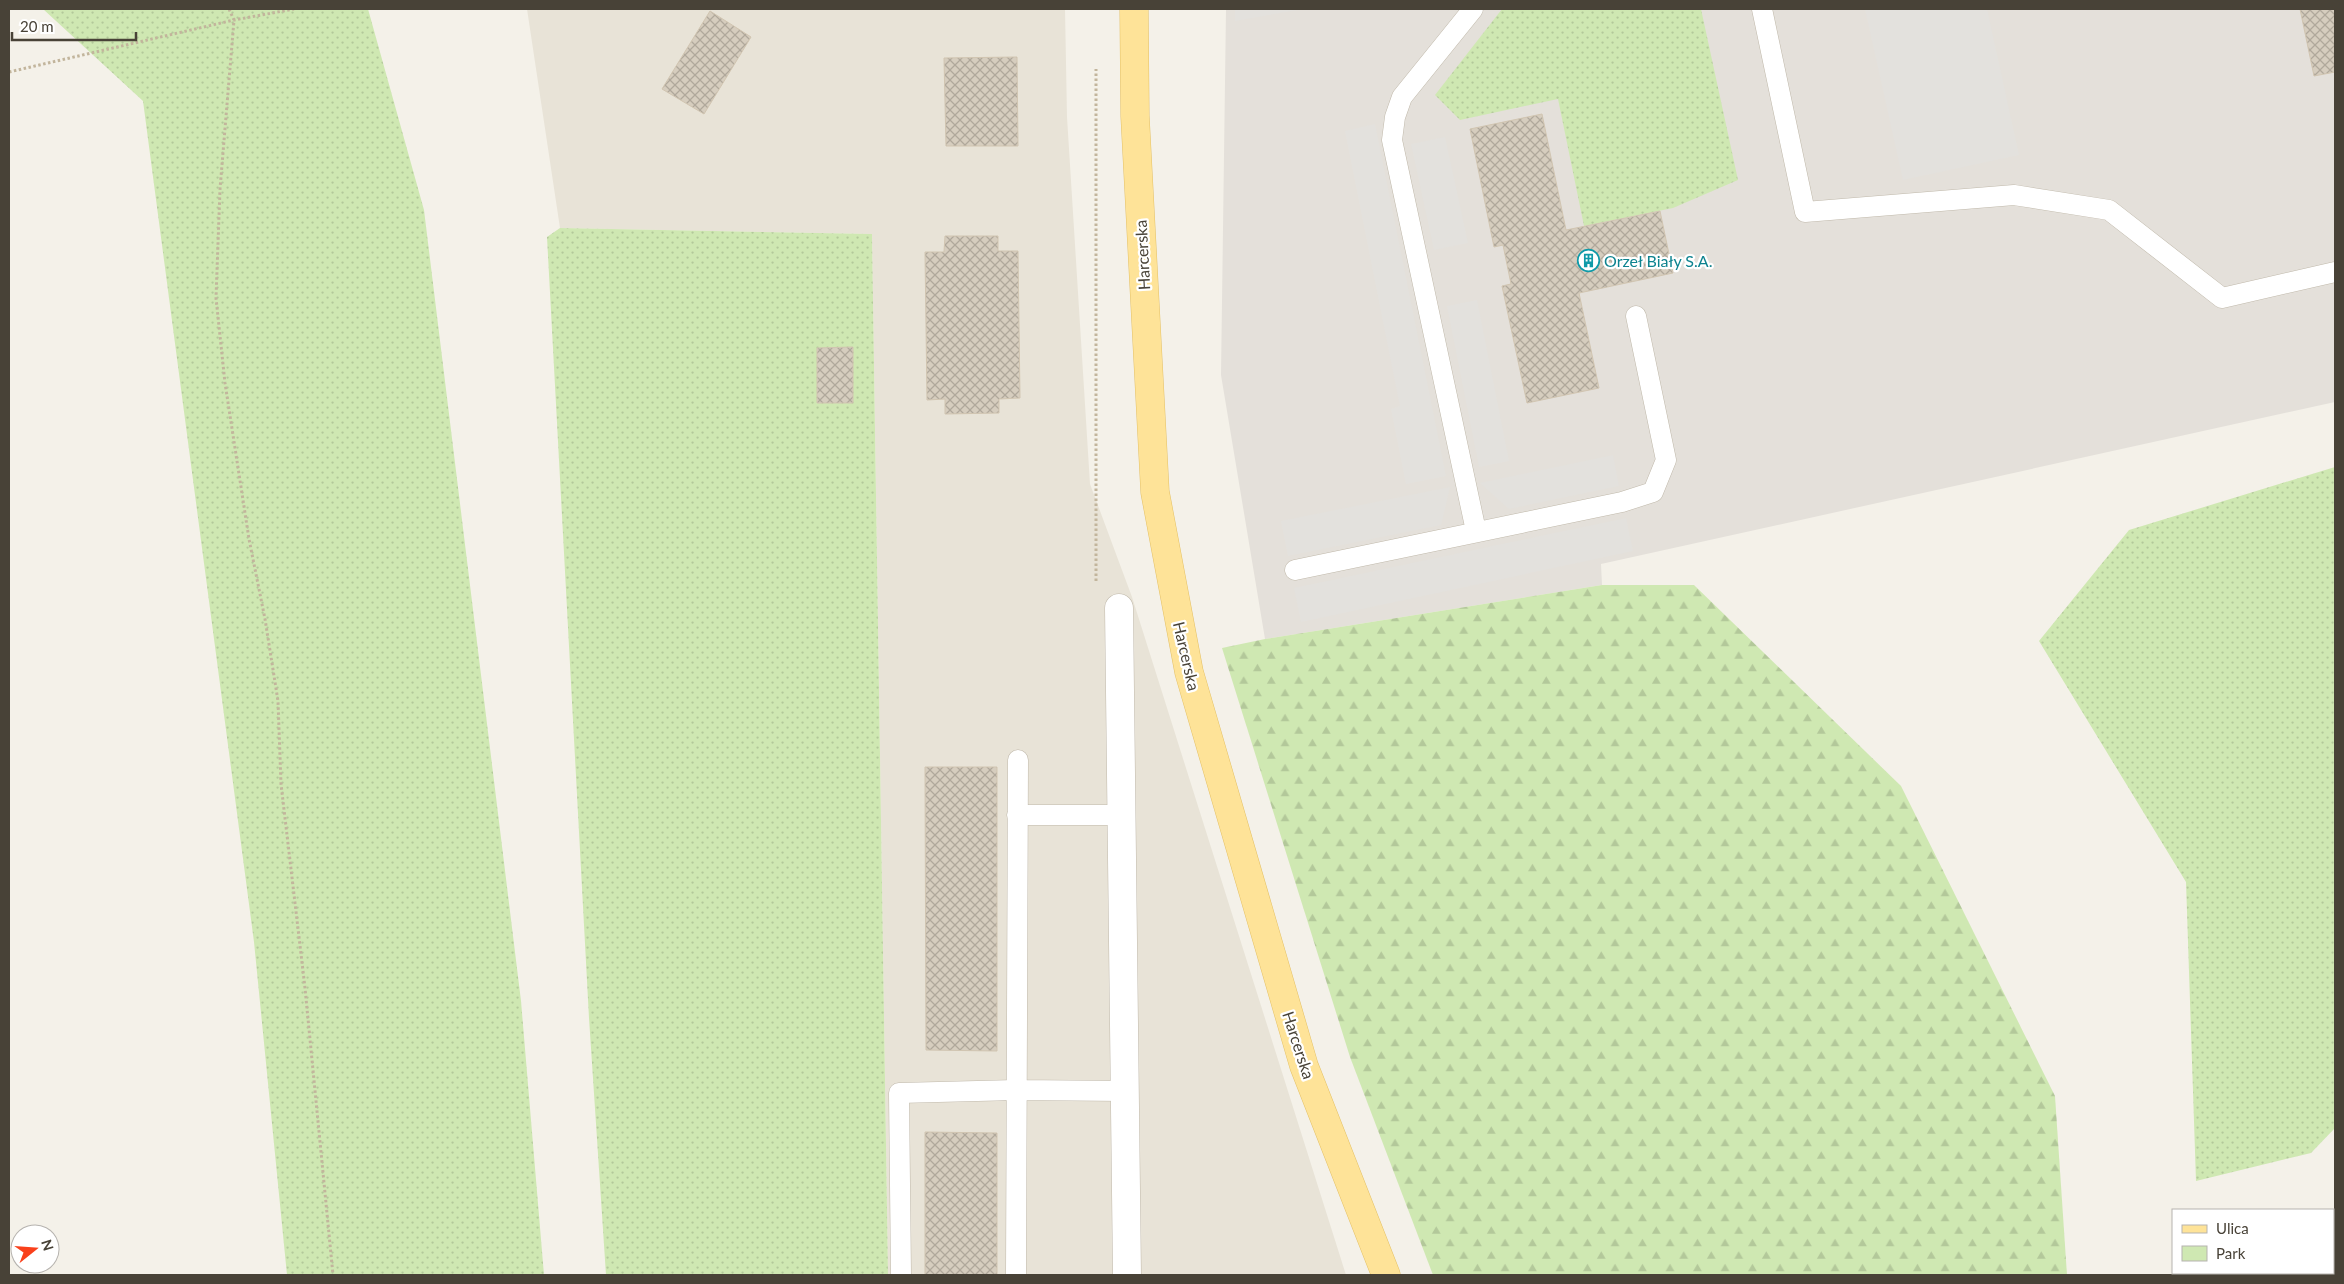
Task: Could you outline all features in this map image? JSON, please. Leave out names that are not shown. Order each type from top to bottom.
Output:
[{"type":"main road","name":"Harcerska","points":[[1134,9],[1135,116],[1155,492],[1189,672],[1304,1066],[1386,1275]]},
{"type":"street","points":[[1119,608],[1128,1275]]},
{"type":"lane","points":[[1473,9],[1402,97],[1395,117],[1392,140],[1476,531]]},
{"type":"lane","points":[[1762,9],[1805,212],[2014,195],[2109,210],[2222,298],[2335,272]]},
{"type":"lane","points":[[1295,570],[1622,502],[1654,492],[1666,460],[1636,316]]},
{"type":"lane","points":[[1016,1275],[1018,760]]},
{"type":"lane","points":[[1017,816],[1122,815]]},
{"type":"lane","points":[[900,1275],[898,1094],[1016,1090],[1125,1091]]},
{"type":"path","points":[[229,9],[234,20],[220,189],[216,298],[229,412],[249,539],[265,619],[278,701],[282,784],[303,969],[333,1275]]},
{"type":"path","points":[[9,72],[234,20],[294,9]]},
{"type":"path","points":[[1096,68],[1096,586]]},
{"type":"shaded area","points":[[527,9],[1065,9],[1067,117],[1090,484],[1132,597],[1346,1275],[888,1275],[872,234],[560,228]]},
{"type":"shaded area","points":[[1226,9],[2335,9],[2335,402],[1601,564],[1602,585],[1265,639],[1221,375]]},
{"type":"shaded area","points":[[1235,9],[1303,9],[1235,21]]},
{"type":"shaded area","points":[[1865,9],[1987,9],[2019,155],[1903,180]]},
{"type":"shaded area","points":[[1375,124],[1446,476],[1406,484],[1391,409],[1400,406],[1345,131]]},
{"type":"shaded area","points":[[1445,137],[1468,243],[1434,250],[1411,144]]},
{"type":"shaded area","points":[[1477,300],[1509,461],[1479,467],[1447,306]]},
{"type":"shaded area","points":[[1613,455],[1619,486],[1509,509],[1480,483]]},
{"type":"shaded area","points":[[1450,487],[1441,525],[1288,556],[1281,521]]},
{"type":"shaded area","points":[[1626,518],[1633,551],[1301,622],[1294,588]]},
{"type":"green space","points":[[43,9],[368,9],[424,210],[521,1001],[544,1275],[287,1275],[254,942],[143,101]]},
{"type":"green space","points":[[1502,9],[1701,9],[1738,180],[1673,208],[1584,226],[1558,99],[1460,120],[1435,95]]},
{"type":"green space","points":[[560,228],[872,234],[888,1275],[606,1275],[589,1018],[547,237]]},
{"type":"green space","points":[[2335,467],[2335,1128],[2311,1153],[2196,1181],[2186,882],[2039,641],[2129,530]]},
{"type":"green space","points":[[1602,585],[1694,585],[1901,786],[2055,1096],[2067,1275],[1433,1275],[1350,1057],[1222,648],[1265,639]]},
{"type":"building","points":[[2300,9],[2335,9],[2335,72],[2314,76]]},
{"type":"building","points":[[710,11],[751,37],[704,114],[662,89]]},
{"type":"building","points":[[1017,57],[1018,146],[946,146],[944,58]]},
{"type":"building","name":"Orzeł Biały S.A.","points":[[1542,114],[1566,230],[1660,211],[1673,273],[1579,293],[1599,388],[1527,403],[1502,286],[1511,284],[1503,245],[1494,247],[1470,129]]},
{"type":"building","points":[[945,236],[998,236],[998,251],[1018,251],[1020,398],[999,399],[999,413],[945,414],[945,399],[927,400],[925,252],[944,252]]},
{"type":"building","points":[[853,347],[853,403],[817,403],[817,348]]},
{"type":"building","points":[[925,767],[997,767],[997,1051],[926,1050]]},
{"type":"building","points":[[925,1132],[997,1133],[997,1275],[925,1275]]},
{"type":"place","name":"Orzeł Biały S.A.","points":[[1588,260]]}]
